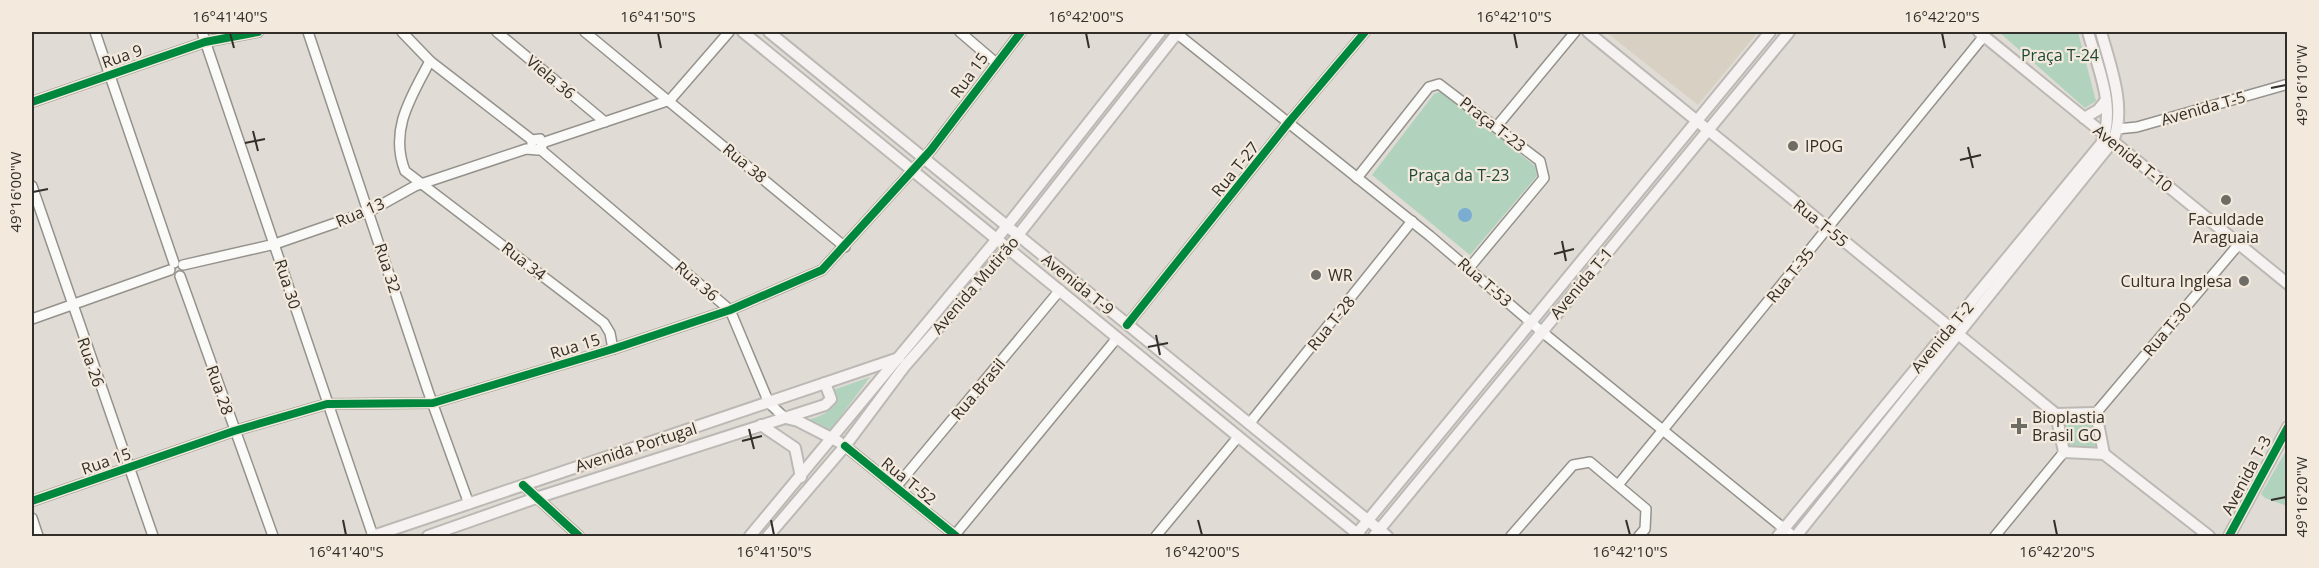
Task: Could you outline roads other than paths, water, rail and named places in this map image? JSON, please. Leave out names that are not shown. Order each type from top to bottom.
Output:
[{"type":"main road","name":"Avenida T-9","points":[[743,32],[998,237],[1357,536]]},
{"type":"main road","name":"Avenida T-9","points":[[769,32],[1368,521],[1380,534]]},
{"type":"main road","name":"Avenida Mutirão","points":[[750,537],[900,358],[1160,32]]},
{"type":"main road","name":"Avenida Mutirão","points":[[768,537],[845,446],[904,367],[1018,235],[1177,32]]},
{"type":"main road","name":"Rua T-55","points":[[1588,32],[2056,414]]},
{"type":"main road","name":"Avenida T-1","points":[[1357,536],[1770,32]]},
{"type":"main road","name":"Avenida T-1","points":[[1380,534],[1541,331],[1789,32]]},
{"type":"main road","points":[[2088,32],[2106,100],[2109,138]]},
{"type":"main road","name":"Avenida T-2","points":[[1794,537],[1953,331],[2076,176],[2117,129],[2116,91],[2101,32]]},
{"type":"main road","name":"Avenida T-10","points":[[1982,34],[2288,284]]},
{"type":"main road","points":[[2084,118],[2098,110],[2106,100]]},
{"type":"main road","name":"Avenida T-2","points":[[1781,533],[1953,331]]},
{"type":"main road","name":"Avenida Portugal","points":[[373,537],[523,484],[900,358]]},
{"type":"main road","name":"Avenida Portugal","points":[[428,537],[536,498],[825,405],[831,399],[825,383]]},
{"type":"main road","points":[[2104,454],[2096,413],[2056,414],[2064,452],[2104,454],[2209,537]]},
{"type":"main road","name":"Rua 36","points":[[785,418],[798,420],[845,446]]},
{"type":"main road","points":[[761,425],[795,448],[801,477]]},
{"type":"main road","name":"Avenida T-3","points":[[2229,537],[2288,427]]},
{"type":"street","name":"Rua 28","points":[[95,32],[273,537]]},
{"type":"street","name":"Rua 30","points":[[202,32],[373,537]]},
{"type":"street","name":"Rua 9","points":[[32,102],[206,42],[258,32]]},
{"type":"street","name":"Rua 32","points":[[308,32],[370,211],[432,403],[469,504]]},
{"type":"street","name":"Rua 36","points":[[402,32],[430,61],[537,145],[730,309],[769,403],[785,418]]},
{"type":"street","name":"Viela 36","points":[[497,32],[605,122]]},
{"type":"street","name":"Rua 38","points":[[585,32],[845,247]]},
{"type":"street","name":"Rua 13","points":[[32,320],[177,270],[275,244],[370,211],[417,184],[670,100],[729,32]]},
{"type":"street","points":[[960,32],[995,62]]},
{"type":"street","name":"Rua 15","points":[[32,501],[234,431],[327,404],[432,403],[613,349],[730,309],[822,270],[923,159],[995,62],[1021,32]]},
{"type":"street","name":"Rua T-53","points":[[1177,32],[1470,268],[1541,331],[1664,432],[1781,533],[1794,537]]},
{"type":"street","name":"Rua T-27","points":[[1128,324],[1289,122],[1365,32]]},
{"type":"street","points":[[1497,126],[1575,32]]},
{"type":"street","name":"Rua T-35","points":[[1618,485],[1664,432],[1982,34]]},
{"type":"street","name":"Rua 34","points":[[430,61],[403,112],[398,138],[398,155],[405,171],[417,184],[603,322],[610,333],[613,349]]},
{"type":"street","points":[[645,80],[652,94],[651,107]]},
{"type":"street","name":"Praça T-23","points":[[1357,178],[1429,87],[1439,84],[1497,126],[1540,161],[1544,178],[1470,268]]},
{"type":"street","name":"Avenida T-5","points":[[2117,129],[2137,127],[2288,84]]},
{"type":"street","name":"Rua 26","points":[[32,186],[127,468],[153,537]]},
{"type":"street","name":"Rua T-28","points":[[1249,424],[1412,221]]},
{"type":"street","name":"Rua T-30","points":[[2096,413],[2239,244]]},
{"type":"street","name":"Rua Brasil","points":[[896,487],[1060,290]]},
{"type":"street","points":[[955,536],[1117,338]]},
{"type":"street","points":[[1156,537],[1238,437]]},
{"type":"street","name":"Rua T-52","points":[[845,446],[955,536]]},
{"type":"street","points":[[1996,536],[2064,452]]},
{"type":"street","points":[[1511,537],[1573,465],[1590,462],[1646,509],[1645,529],[1639,537]]},
{"type":"street","points":[[523,484],[579,537]]},
{"type":"street","points":[[32,518],[38,537]]},
{"type":"water","points":[[1462,208],[1468,208],[1472,215],[1468,222],[1462,222],[1458,218],[1458,212]]},
{"type":"place","name":"IPOG","points":[[1793,146]]},
{"type":"place","name":"Faculdade Araguaia","points":[[2226,200]]},
{"type":"place","name":"WR","points":[[1316,275]]},
{"type":"place","name":"Cultura Inglesa","points":[[2244,281]]},
{"type":"place","name":"Bioplastia Brasil GO","points":[[2019,426]]},
{"type":"park label","name":"Praça T-24","points":[[2060,55]]},
{"type":"park label","name":"Praça da T-23","points":[[1459,175]]}]
